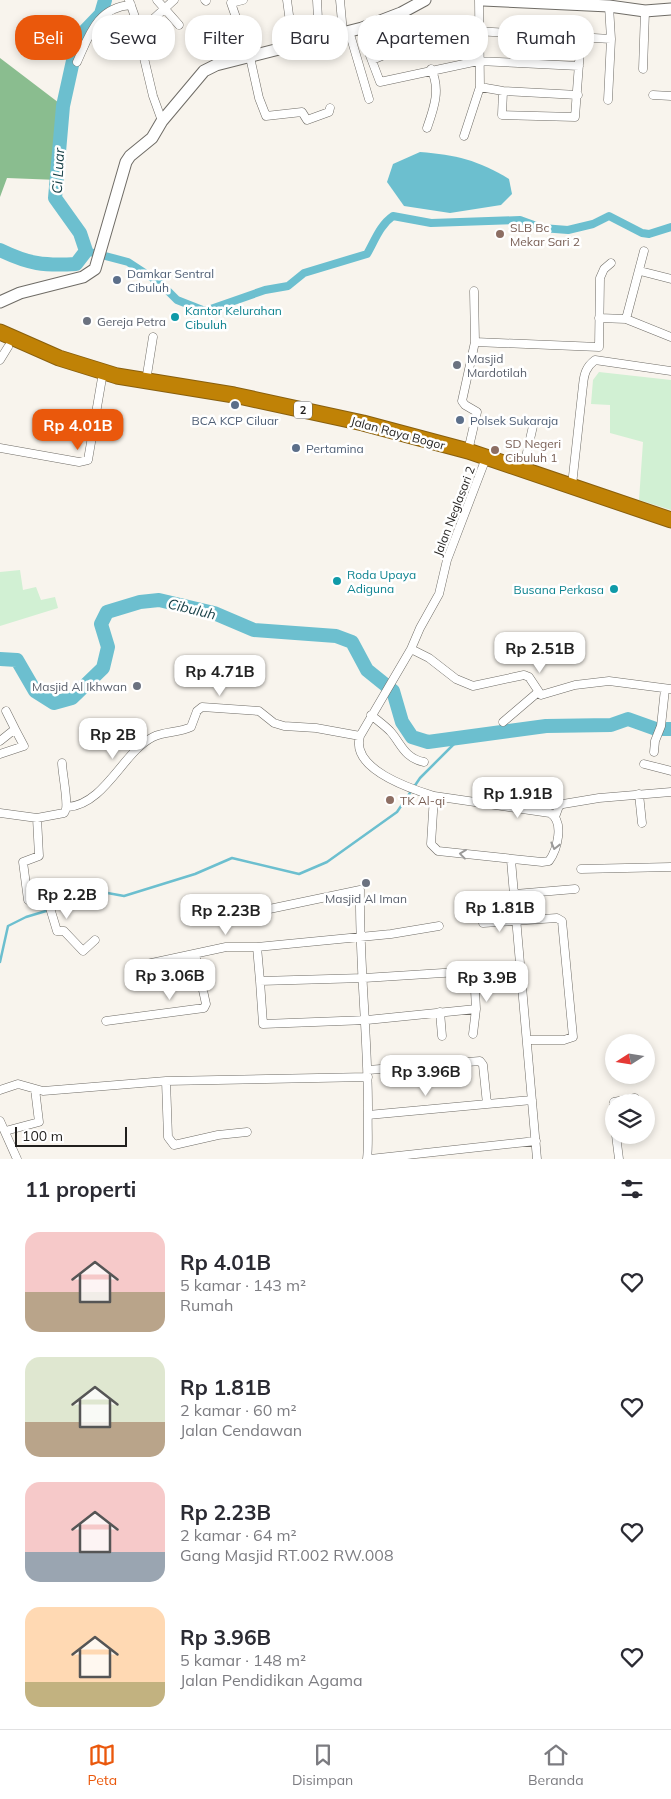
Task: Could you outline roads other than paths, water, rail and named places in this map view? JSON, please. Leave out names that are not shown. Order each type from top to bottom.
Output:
[{"type":"highway","name":"Jalan Raya Bogor","points":[[0,332],[59,358],[110,377]]},
{"type":"highway","name":"Jalan Raya Bogor","points":[[3,350],[50,364],[110,377],[234,395],[320,413],[468,451],[671,520]]},
{"type":"street","points":[[157,0],[179,25]]},
{"type":"street","points":[[157,15],[174,0]]},
{"type":"street","points":[[236,15],[231,3],[243,0]]},
{"type":"street","points":[[287,0],[289,15]]},
{"type":"street","points":[[316,15],[317,0]]},
{"type":"street","points":[[340,0],[343,15]]},
{"type":"street","points":[[386,15],[405,5],[425,0]]},
{"type":"street","points":[[481,15],[481,0],[609,6],[645,11],[671,9]]},
{"type":"street","points":[[77,62],[98,19],[114,8],[130,3],[134,15]]},
{"type":"street","points":[[608,100],[611,39],[609,6]]},
{"type":"street","points":[[643,69],[645,11]]},
{"type":"street","points":[[348,38],[369,99]]},
{"type":"street","points":[[594,38],[611,39]]},
{"type":"street","points":[[144,60],[153,96],[162,121]]},
{"type":"street","points":[[0,295],[17,293],[83,277],[95,269],[126,162],[130,156],[152,138],[162,121],[204,71],[216,65],[238,60]]},
{"type":"street","points":[[252,60],[259,98],[266,116],[302,112],[306,120],[329,112],[330,108]]},
{"type":"street","points":[[372,60],[380,82],[431,69],[478,61],[579,66]]},
{"type":"street","points":[[503,92],[501,113],[505,116],[575,117],[579,60]]},
{"type":"street","points":[[464,136],[480,87],[478,61]]},
{"type":"street","points":[[427,128],[433,110],[437,87],[431,69]]},
{"type":"street","points":[[480,87],[503,92],[578,94]]},
{"type":"street","points":[[653,95],[671,96]]},
{"type":"street","points":[[626,319],[644,251]]},
{"type":"street","points":[[475,342],[597,347],[600,344],[600,278],[604,269],[611,263]]},
{"type":"street","points":[[640,271],[671,279]]},
{"type":"street","points":[[468,451],[477,412],[462,401],[475,342],[474,291]]},
{"type":"street","points":[[0,302],[17,293]]},
{"type":"street","points":[[599,318],[626,319],[671,337]]},
{"type":"street","points":[[146,381],[153,337]]},
{"type":"street","points":[[572,485],[585,371],[590,364],[595,360],[671,371]]},
{"type":"street","points":[[0,448],[80,462],[88,460],[110,377]]},
{"type":"street","points":[[523,470],[533,426]]},
{"type":"street","name":"Jalan Neglasari 2","points":[[360,736],[411,649],[420,628],[439,594],[447,560],[486,458]]},
{"type":"street","points":[[411,649],[429,658],[465,684],[480,686],[502,678],[524,675],[528,677],[537,693]]},
{"type":"street","points":[[503,722],[537,693],[546,694],[575,685],[609,681],[668,689],[654,752]]},
{"type":"street","points":[[68,807],[79,805],[100,790],[154,737],[174,734],[190,727],[197,712],[202,708],[259,711],[274,723],[284,726],[316,728],[360,736],[359,748],[381,775],[422,793],[544,811],[555,817]]},
{"type":"street","points":[[0,754],[24,746],[6,711]]},
{"type":"street","points":[[371,715],[388,729],[404,752],[410,757],[424,762]]},
{"type":"street","points":[[0,741],[15,729]]},
{"type":"street","points":[[0,813],[37,818],[62,814],[68,810],[62,777],[62,763]]},
{"type":"street","points":[[644,764],[671,771]]},
{"type":"street","points":[[434,796],[431,837],[434,848],[438,851],[511,860],[549,861],[554,853],[557,842],[558,829],[555,817],[559,806],[599,798],[671,792]]},
{"type":"street","points":[[639,794],[642,823]]},
{"type":"street","points":[[37,818],[39,856],[23,862],[28,902],[63,893]]},
{"type":"street","points":[[511,860],[537,1159]]},
{"type":"street","points":[[582,869],[671,867]]},
{"type":"street","points":[[515,894],[575,889]]},
{"type":"street","points":[[255,912],[360,890],[359,937],[367,1020],[369,1159],[430,1156],[536,1141]]},
{"type":"street","points":[[47,898],[58,932],[64,931],[83,951],[94,940]]},
{"type":"street","points":[[483,922],[557,918],[562,922],[574,1029],[573,1036],[568,1040],[528,1040]]},
{"type":"street","points":[[148,964],[226,947],[257,947],[392,934],[439,926]]},
{"type":"street","points":[[257,947],[263,1024],[367,1020],[476,1009]]},
{"type":"street","points":[[106,1021],[204,1008],[206,1004],[195,954]]},
{"type":"street","points":[[260,981],[364,978],[521,968]]},
{"type":"street","points":[[473,1034],[476,1009],[474,971]]},
{"type":"street","points":[[440,1012],[442,1036]]},
{"type":"street","points":[[0,1090],[18,1084],[48,1091],[166,1081],[368,1073],[482,1062],[487,1104]]},
{"type":"street","points":[[166,1081],[168,1137],[174,1145],[218,1135],[247,1132]]},
{"type":"street","points":[[9,1130],[38,1122],[35,1089]]},
{"type":"street","points":[[368,1115],[532,1100]]},
{"type":"street","points":[[0,1121],[17,1159]]},
{"type":"street","points":[[617,1144],[619,1159]]},
{"type":"water","points":[[420,152],[456,157],[487,167],[509,179],[512,194],[501,205],[450,213],[404,206],[387,182],[393,164]]},
{"type":"waterway","name":"Ci Luar","points":[[0,250],[28,261],[55,265],[76,264],[86,251],[80,233],[55,198],[63,106],[78,38],[101,14],[105,0]]},
{"type":"waterway","points":[[86,251],[128,262],[160,283],[177,300],[205,311],[265,290],[288,286],[304,273],[367,254],[381,228],[393,216],[431,223],[520,220],[542,228],[568,230],[593,224],[609,216],[642,233],[649,234],[671,227]]},
{"type":"waterway","name":"Cibuluh","points":[[0,659],[17,660],[35,691],[54,703],[72,698],[103,668],[108,647],[101,624],[107,612],[140,602],[159,600],[214,613],[254,630],[336,636],[352,642],[367,670],[393,691],[402,722],[412,737],[428,742],[546,726],[611,725],[628,719],[656,729],[671,729]]},
{"type":"waterway","points":[[51,905],[80,888],[124,896],[195,874],[232,858],[299,874],[327,862],[397,812],[420,778],[459,739]]},
{"type":"waterway","points":[[0,962],[8,926],[26,917],[46,911]]},
{"type":"place","name":"SLB Bc Mekar Sari 2","points":[[500,234]]},
{"type":"place","name":"Damkar Sentral Cibuluh","points":[[117,280]]},
{"type":"place","name":"Kantor Kelurahan Cibuluh","points":[[175,317]]},
{"type":"place","name":"Gereja Petra","points":[[87,321]]},
{"type":"place","name":"Masjid Mardotilah","points":[[457,365]]},
{"type":"place","name":"BCA KCP Ciluar","points":[[235,405]]},
{"type":"place","name":"Polsek Sukaraja","points":[[460,420]]},
{"type":"place","name":"Pertamina","points":[[296,448]]},
{"type":"place","name":"SD Negeri Cibuluh 1","points":[[495,450]]},
{"type":"place","name":"Roda Upaya Adiguna","points":[[337,581]]},
{"type":"place","name":"Busana Perkasa","points":[[614,589]]},
{"type":"place","name":"Masjid Al Ikhwan","points":[[137,686]]},
{"type":"place","name":"TK Al-qi","points":[[390,800]]},
{"type":"place","name":"Masjid Al Iman","points":[[366,883]]}]
